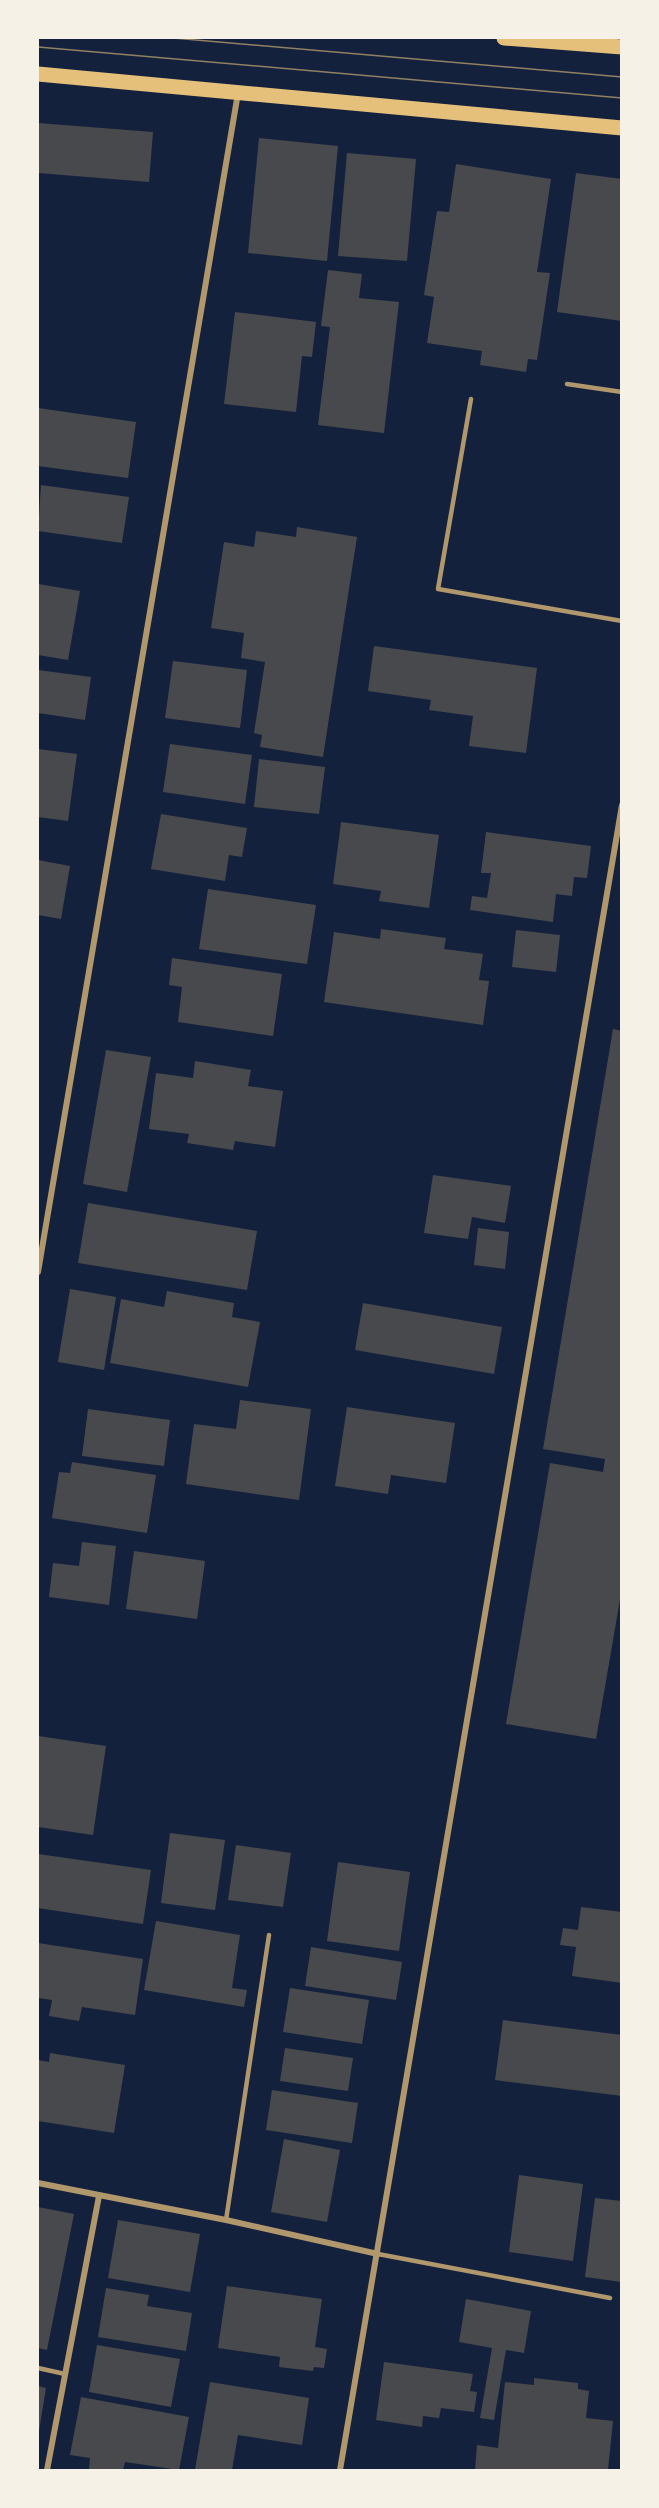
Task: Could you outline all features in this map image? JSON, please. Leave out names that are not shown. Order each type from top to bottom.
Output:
[{"type":"main road","points":[[504,38],[621,47]]},
{"type":"main road","points":[[38,74],[621,128]]},
{"type":"street","points":[[38,1272],[238,93]]},
{"type":"street","points":[[340,2470],[621,805]]},
{"type":"street","points":[[38,2183],[226,2220],[378,2254]]},
{"type":"street","points":[[47,2470],[99,2196]]},
{"type":"lane","points":[[567,384],[621,392]]},
{"type":"lane","points":[[471,399],[438,589],[621,621]]},
{"type":"lane","points":[[226,2220],[269,1935]]},
{"type":"lane","points":[[378,2254],[610,2298]]},
{"type":"lane","points":[[38,2368],[65,2374]]},
{"type":"building","points":[[38,123],[153,132],[149,182],[38,173]]},
{"type":"building","points":[[259,138],[338,146],[327,261],[248,253]]},
{"type":"building","points":[[347,153],[416,159],[407,261],[338,256]]},
{"type":"building","points":[[456,164],[551,179],[537,272],[550,273],[537,360],[528,359],[526,372],[480,365],[482,351],[427,343],[434,297],[424,295],[437,211],[449,212]]},
{"type":"building","points":[[576,173],[622,179],[622,321],[557,312]]},
{"type":"building","points":[[328,270],[362,274],[359,298],[399,302],[384,433],[318,425],[330,327],[321,326]]},
{"type":"building","points":[[235,312],[316,322],[312,357],[302,356],[296,412],[224,404]]},
{"type":"building","points":[[38,408],[136,422],[128,478],[38,466]]},
{"type":"building","points":[[41,485],[129,497],[122,543],[38,531]]},
{"type":"building","points":[[297,527],[357,537],[323,757],[260,747],[262,735],[254,733],[265,662],[241,658],[244,633],[211,628],[224,542],[254,547],[256,531],[296,537]]},
{"type":"building","points":[[38,584],[80,591],[68,660],[38,655]]},
{"type":"building","points":[[374,646],[537,668],[526,753],[469,746],[473,716],[429,710],[431,700],[368,691]]},
{"type":"building","points":[[173,661],[247,670],[240,728],[165,718]]},
{"type":"building","points":[[38,670],[91,677],[85,720],[38,713]]},
{"type":"building","points":[[170,744],[252,755],[245,804],[163,792]]},
{"type":"building","points":[[38,749],[77,754],[68,821],[38,817]]},
{"type":"building","points":[[259,759],[325,767],[319,814],[254,807]]},
{"type":"building","points":[[161,814],[247,828],[242,857],[229,855],[225,881],[151,869]]},
{"type":"building","points":[[341,822],[439,835],[429,908],[379,901],[381,891],[333,884]]},
{"type":"building","points":[[486,832],[591,846],[587,878],[574,877],[572,896],[556,894],[553,922],[470,910],[472,896],[487,898],[491,873],[481,873]]},
{"type":"building","points":[[38,860],[70,866],[61,919],[38,915]]},
{"type":"building","points":[[208,889],[316,905],[307,964],[199,949]]},
{"type":"building","points":[[381,929],[446,938],[444,949],[483,954],[479,980],[489,981],[483,1025],[324,1002],[334,932],[380,939]]},
{"type":"building","points":[[516,930],[560,935],[556,972],[512,967]]},
{"type":"building","points":[[172,958],[282,974],[273,1036],[178,1022],[182,987],[169,985]]},
{"type":"building","points":[[613,1029],[622,1031],[622,1588],[596,1739],[506,1724],[550,1463],[603,1472],[605,1459],[543,1449]]},
{"type":"building","points":[[106,1050],[151,1057],[127,1192],[83,1184]]},
{"type":"building","points":[[195,1061],[251,1070],[248,1086],[283,1091],[275,1147],[235,1141],[233,1150],[187,1143],[189,1134],[149,1129],[156,1073],[193,1078]]},
{"type":"building","points":[[433,1175],[511,1186],[505,1223],[472,1217],[468,1239],[424,1233]]},
{"type":"building","points":[[88,1203],[257,1231],[247,1290],[78,1263]]},
{"type":"building","points":[[478,1228],[509,1232],[505,1269],[474,1265]]},
{"type":"building","points":[[70,1289],[116,1297],[104,1370],[58,1362]]},
{"type":"building","points":[[167,1291],[234,1303],[232,1317],[260,1322],[248,1387],[110,1363],[121,1299],[164,1307]]},
{"type":"building","points":[[363,1303],[502,1327],[494,1374],[355,1350]]},
{"type":"building","points":[[240,1400],[311,1409],[299,1500],[186,1484],[194,1424],[236,1429]]},
{"type":"building","points":[[347,1407],[455,1423],[446,1483],[391,1475],[388,1494],[335,1486]]},
{"type":"building","points":[[88,1409],[170,1420],[164,1466],[82,1456]]},
{"type":"building","points":[[72,1462],[156,1475],[147,1533],[52,1518],[59,1472],[70,1473]]},
{"type":"building","points":[[82,1542],[116,1546],[109,1605],[49,1597],[53,1563],[79,1566]]},
{"type":"building","points":[[134,1551],[205,1561],[197,1619],[126,1609]]},
{"type":"building","points":[[38,1736],[106,1746],[93,1835],[38,1827]]},
{"type":"building","points":[[170,1833],[225,1840],[215,1910],[161,1903]]},
{"type":"building","points":[[236,1845],[291,1853],[283,1907],[228,1900]]},
{"type":"building","points":[[38,1854],[151,1870],[143,1924],[38,1908]]},
{"type":"building","points":[[338,1862],[410,1872],[399,1951],[327,1941]]},
{"type":"building","points":[[581,1907],[622,1912],[622,1983],[572,1976],[576,1947],[560,1945],[563,1928],[578,1930]]},
{"type":"building","points":[[156,1921],[240,1935],[232,1988],[247,1990],[244,2007],[144,1990]]},
{"type":"building","points":[[38,1943],[143,1959],[135,2015],[82,2007],[79,2021],[49,2016],[52,2000],[38,1998]]},
{"type":"building","points":[[311,1947],[402,1962],[396,2000],[305,1986]]},
{"type":"building","points":[[290,1988],[369,2000],[362,2044],[283,2032]]},
{"type":"building","points":[[503,2020],[622,2035],[622,2096],[495,2080]]},
{"type":"building","points":[[285,2048],[353,2058],[348,2091],[280,2081]]},
{"type":"building","points":[[50,2053],[125,2065],[114,2133],[38,2121],[38,2060],[49,2062]]},
{"type":"building","points":[[272,2090],[358,2103],[352,2143],[266,2130]]},
{"type":"building","points":[[284,2139],[340,2150],[327,2222],[271,2212]]},
{"type":"building","points":[[519,2175],[583,2184],[573,2261],[509,2252]]},
{"type":"building","points":[[595,2198],[622,2201],[622,2282],[585,2277]]},
{"type":"building","points":[[38,2207],[74,2214],[47,2350],[38,2348]]},
{"type":"building","points":[[118,2220],[200,2234],[190,2292],[108,2278]]},
{"type":"building","points":[[227,2286],[322,2299],[315,2347],[327,2349],[324,2368],[314,2367],[313,2371],[279,2367],[280,2357],[218,2348]]},
{"type":"building","points":[[106,2288],[149,2295],[147,2306],[192,2313],[186,2351],[98,2337]]},
{"type":"building","points":[[466,2299],[531,2311],[524,2353],[506,2350],[494,2420],[480,2418],[492,2348],[459,2342]]},
{"type":"building","points":[[97,2345],[180,2359],[171,2407],[89,2392]]},
{"type":"building","points":[[384,2362],[473,2374],[470,2391],[477,2392],[474,2412],[441,2408],[439,2418],[423,2416],[422,2427],[376,2420]]},
{"type":"building","points":[[534,2378],[578,2383],[578,2389],[589,2391],[586,2418],[613,2421],[608,2470],[475,2470],[477,2445],[498,2448],[505,2382],[534,2385]]},
{"type":"building","points":[[210,2382],[309,2398],[302,2445],[238,2435],[232,2470],[195,2470]]},
{"type":"building","points":[[38,2386],[46,2388],[39,2431],[38,2430]]},
{"type":"building","points":[[81,2397],[189,2417],[179,2470],[125,2462],[123,2470],[89,2469],[90,2458],[70,2455]]},
{"type":"tram line","points":[[173,38],[622,77]]},
{"type":"tram line","points":[[38,47],[622,98]]}]
